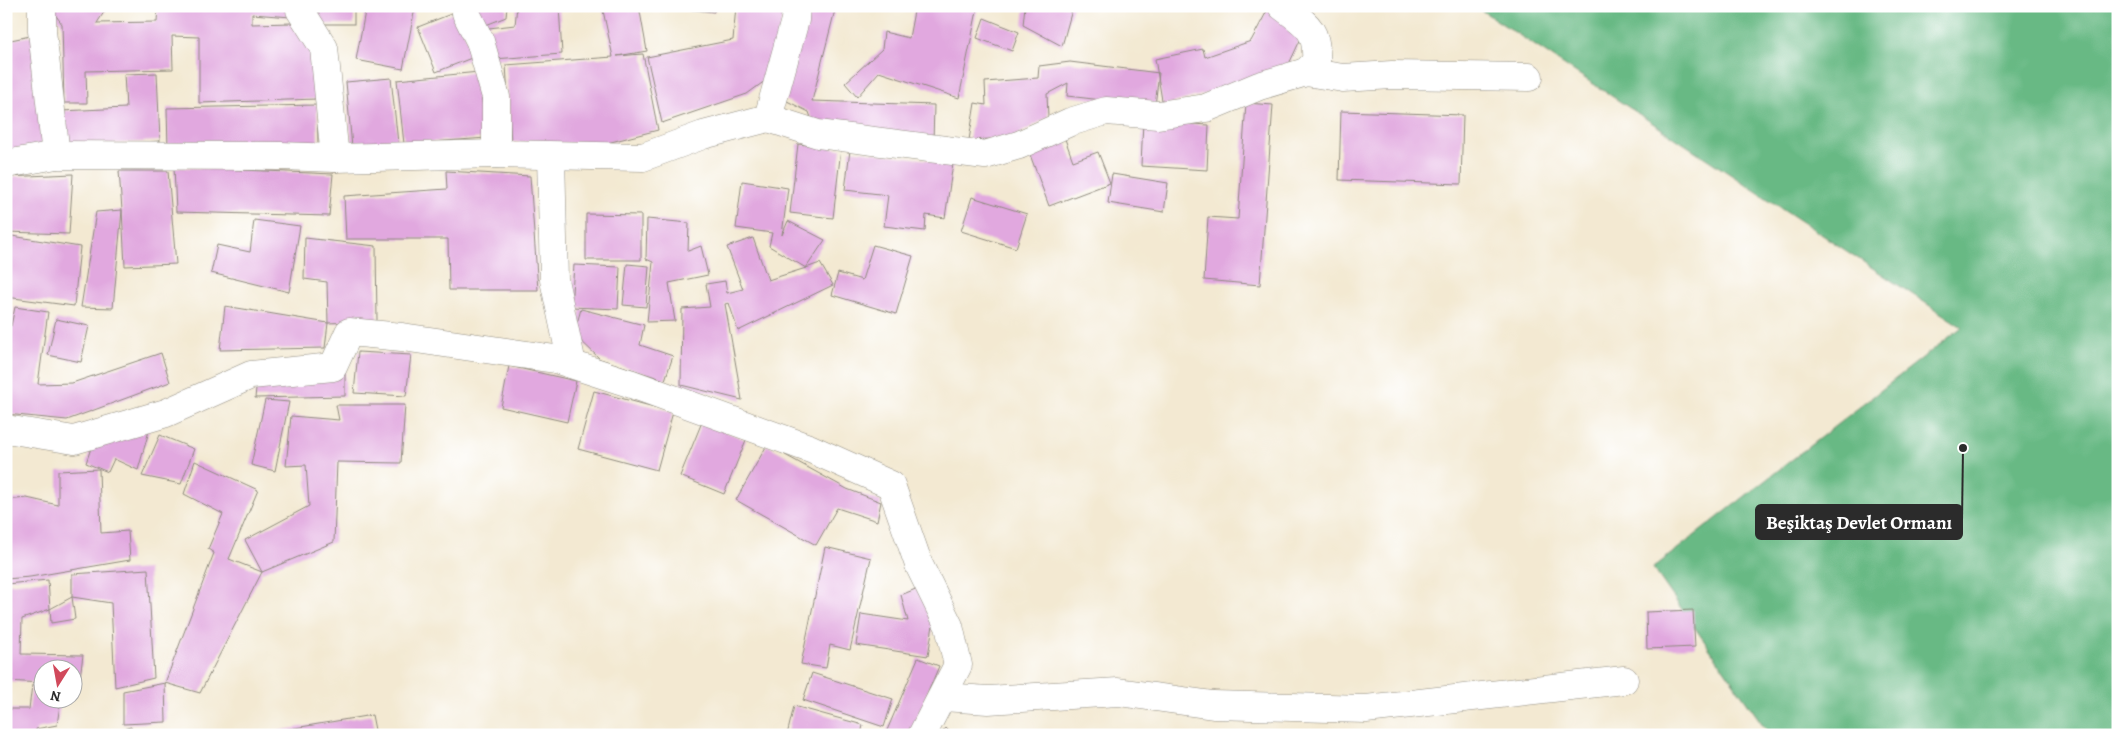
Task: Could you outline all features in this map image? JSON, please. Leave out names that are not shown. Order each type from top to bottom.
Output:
[{"type":"street","points":[[42,6],[42,31],[56,155]]},
{"type":"street","points":[[300,6],[300,10],[324,48],[335,158]]},
{"type":"street","points":[[467,6],[466,13],[480,41],[496,97],[496,154]]},
{"type":"street","points":[[768,118],[796,20],[796,6]]},
{"type":"street","points":[[1282,6],[1309,27],[1317,45],[1316,62],[1306,72]]},
{"type":"street","points":[[6,164],[56,155],[335,158],[496,154],[643,157],[702,135],[768,118],[818,134],[985,155],[1019,145],[1070,122],[1106,111],[1158,114],[1206,108],[1259,86],[1306,72],[1343,78],[1392,75],[1529,77]]},
{"type":"street","points":[[551,156],[554,280],[572,364]]},
{"type":"street","points":[[6,429],[74,440],[166,413],[252,375],[333,367],[349,332],[402,337],[555,359],[572,364],[811,449],[891,485],[919,565],[949,626],[958,665],[922,735]]},
{"type":"street","points":[[943,697],[988,700],[1118,692],[1213,705],[1366,709],[1624,680]]},
{"type":"green space","points":[[1475,6],[2118,6],[2118,735],[1770,735],[1653,568],[1962,327]]},
{"type":"building","points":[[49,6],[108,6],[97,23],[157,22],[158,6],[292,6],[291,17],[252,14],[252,24],[292,23],[317,60],[317,99],[199,103],[199,37],[172,36],[173,69],[86,71],[87,103],[64,103],[62,24]]},
{"type":"building","points":[[316,6],[354,6],[354,24],[316,24]]},
{"type":"building","points":[[366,6],[404,6],[415,8],[403,69],[356,60]]},
{"type":"building","points":[[475,6],[507,6],[506,17],[481,27]]},
{"type":"building","points":[[517,6],[559,6],[562,54],[494,59],[489,28],[515,25]]},
{"type":"building","points":[[602,6],[639,6],[647,51],[617,56],[643,54],[658,130],[603,144],[511,142],[506,65],[613,57]]},
{"type":"building","points":[[674,6],[715,6],[714,12],[674,8]]},
{"type":"building","points":[[736,6],[784,6],[773,75],[747,94],[662,123],[647,57],[733,40]]},
{"type":"building","points":[[806,6],[836,6],[812,101],[934,105],[933,142],[815,129],[809,112],[785,100]]},
{"type":"building","points":[[915,6],[978,6],[959,98],[879,72],[857,97],[845,83],[882,49],[884,32],[909,38]]},
{"type":"building","points":[[1025,6],[1073,6],[1062,46],[1023,25]]},
{"type":"building","points":[[1268,9],[1303,34],[1289,64],[1215,91],[1163,106],[1155,59],[1203,49],[1205,57],[1251,41]]},
{"type":"building","points":[[456,12],[474,57],[436,72],[418,27]]},
{"type":"building","points":[[984,18],[1019,32],[1012,51],[977,38]]},
{"type":"building","points":[[35,35],[44,145],[6,150],[6,41]]},
{"type":"building","points":[[1070,62],[1159,73],[1155,106],[1067,96],[1068,83],[1047,94],[1048,117],[1012,138],[969,140],[975,103],[986,105],[985,82],[1038,78],[1039,66]]},
{"type":"building","points":[[479,72],[486,138],[404,144],[397,80]]},
{"type":"building","points":[[157,73],[160,141],[63,146],[61,111],[126,108],[124,74]]},
{"type":"building","points":[[391,78],[398,143],[352,147],[346,82]]},
{"type":"building","points":[[1246,103],[1273,105],[1260,285],[1204,280],[1208,217],[1238,219]]},
{"type":"building","points":[[317,105],[318,145],[168,149],[167,108]]},
{"type":"building","points":[[1341,111],[1463,115],[1461,184],[1339,180]]},
{"type":"building","points":[[1143,121],[1209,125],[1207,170],[1141,166]]},
{"type":"building","points":[[1065,139],[1073,161],[1098,152],[1110,183],[1049,206],[1029,152]]},
{"type":"building","points":[[798,144],[841,149],[833,218],[790,213]]},
{"type":"building","points":[[850,150],[953,163],[945,218],[926,215],[925,231],[884,226],[888,195],[845,190]]},
{"type":"building","points":[[174,167],[333,174],[329,216],[176,212]]},
{"type":"building","points":[[119,171],[168,171],[176,264],[125,266]]},
{"type":"building","points":[[446,171],[530,176],[538,290],[449,290],[448,239],[346,239],[344,196],[447,189]]},
{"type":"building","points":[[73,174],[69,234],[6,232],[6,177]]},
{"type":"building","points":[[1112,174],[1168,183],[1164,212],[1108,203]]},
{"type":"building","points":[[742,181],[788,188],[782,235],[788,221],[825,240],[806,268],[769,246],[772,233],[736,228]]},
{"type":"building","points":[[972,197],[1027,214],[1016,248],[961,231]]},
{"type":"building","points":[[122,210],[113,308],[81,307],[96,212]]},
{"type":"building","points":[[586,214],[641,215],[641,260],[586,260]]},
{"type":"building","points":[[647,219],[689,223],[688,251],[701,246],[708,275],[669,283],[675,321],[647,322],[653,262],[646,259]]},
{"type":"building","points":[[254,220],[300,226],[289,292],[211,273],[217,245],[250,252]]},
{"type":"building","points":[[6,235],[80,247],[74,306],[6,297]]},
{"type":"building","points":[[305,238],[376,246],[377,321],[328,323],[327,282],[304,279]]},
{"type":"building","points":[[753,238],[768,280],[820,263],[833,285],[738,331],[729,303],[725,304],[742,400],[681,385],[682,309],[710,307],[706,284],[725,281],[727,293],[743,289],[727,247]]},
{"type":"building","points":[[873,245],[913,256],[896,314],[832,295],[838,273],[862,280]]},
{"type":"building","points":[[627,264],[649,266],[646,307],[623,305]]},
{"type":"building","points":[[574,265],[620,267],[618,309],[571,307]]},
{"type":"building","points":[[225,306],[328,323],[325,348],[220,350]]},
{"type":"building","points":[[15,307],[48,312],[38,384],[72,383],[161,353],[170,382],[67,420],[6,414],[6,326],[11,326]]},
{"type":"building","points":[[581,309],[644,325],[640,345],[673,356],[665,380],[600,359],[574,334]]},
{"type":"building","points":[[56,319],[89,326],[81,362],[48,355]]},
{"type":"building","points":[[358,352],[411,355],[406,396],[354,393]]},
{"type":"building","points":[[509,366],[576,381],[567,422],[501,407]]},
{"type":"building","points":[[345,372],[345,396],[255,398],[257,379]]},
{"type":"building","points":[[594,391],[673,412],[657,470],[578,449]]},
{"type":"building","points":[[265,400],[289,402],[275,471],[251,465]]},
{"type":"building","points":[[336,405],[405,405],[401,463],[337,462],[334,542],[262,572],[245,540],[309,506],[306,465],[286,466],[291,416],[339,420]]},
{"type":"building","points":[[702,422],[746,440],[724,494],[680,476]]},
{"type":"building","points":[[149,431],[138,470],[114,459],[108,472],[86,463],[94,439]]},
{"type":"building","points":[[160,435],[194,449],[181,484],[142,476]]},
{"type":"building","points":[[767,445],[847,489],[881,502],[877,521],[837,508],[816,545],[736,500]]},
{"type":"building","points":[[195,461],[258,490],[229,559],[262,572],[200,693],[165,683],[214,553],[208,549],[223,514],[184,494]]},
{"type":"building","points":[[99,469],[101,533],[128,531],[130,560],[30,577],[6,579],[6,500],[27,498],[58,505],[58,471]]},
{"type":"building","points":[[825,547],[871,558],[850,650],[830,645],[826,668],[801,664]]},
{"type":"building","points":[[148,569],[154,678],[115,687],[111,603],[72,597],[72,574]]},
{"type":"building","points":[[48,580],[50,609],[22,619],[21,654],[83,655],[82,662],[82,658],[32,658],[32,682],[6,681],[6,584]]},
{"type":"building","points":[[918,588],[933,625],[928,656],[856,645],[861,614],[908,621],[901,595]]},
{"type":"building","points":[[72,597],[75,619],[51,623],[50,609]]},
{"type":"building","points":[[1693,610],[1695,647],[1647,649],[1646,612]]},
{"type":"building","points":[[918,658],[939,666],[910,735],[885,735]]},
{"type":"building","points":[[812,673],[893,699],[884,727],[803,700]]},
{"type":"building","points":[[165,683],[166,722],[123,724],[123,691]]},
{"type":"building","points":[[32,685],[32,708],[60,708],[57,725],[36,729],[36,735],[6,735],[6,709],[29,709]]},
{"type":"building","points":[[794,706],[863,725],[861,735],[787,735]]},
{"type":"building","points":[[372,715],[376,735],[261,735],[271,732]]},
{"type":"building","points":[[131,727],[132,735],[99,735],[99,734]]},
{"type":"building","points":[[946,728],[953,735],[940,735]]},
{"type":"place","name":"Beşiktaş Devlet Ormanı","points":[[1963,448]]}]
